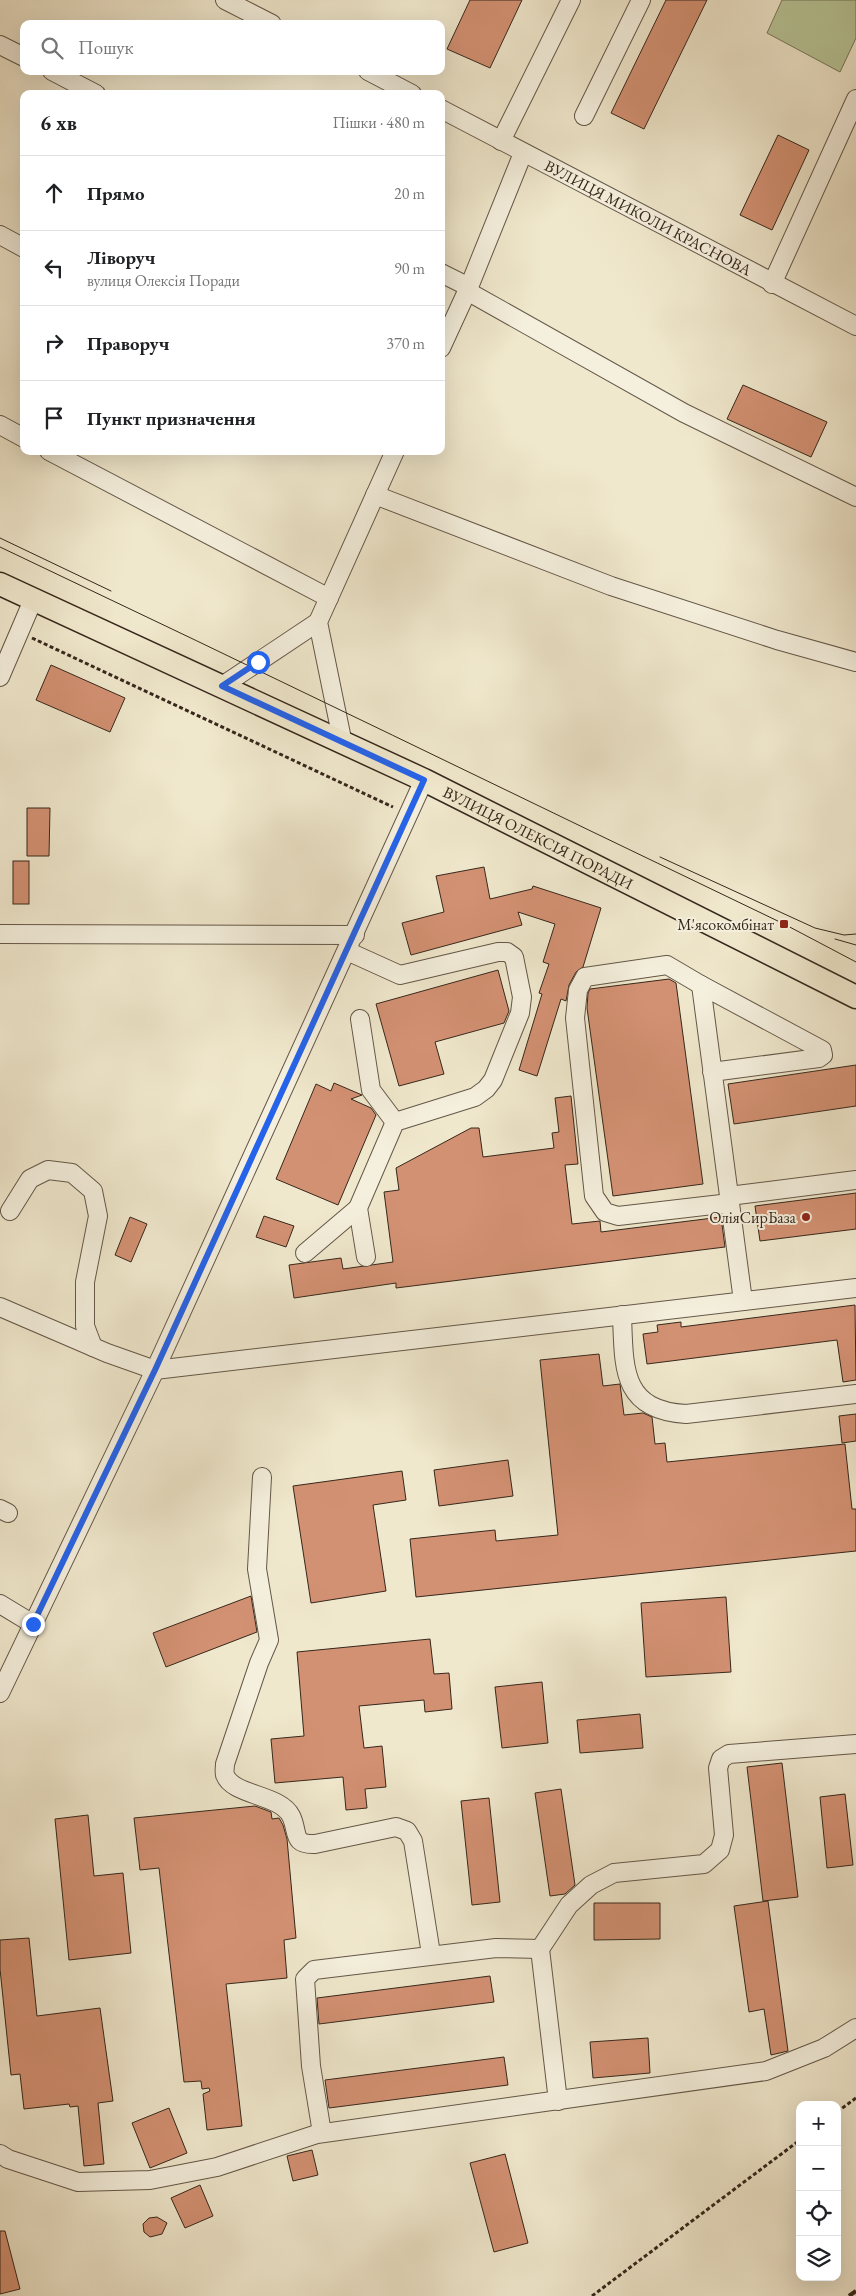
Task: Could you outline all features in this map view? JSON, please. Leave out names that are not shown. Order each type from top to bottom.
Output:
[{"type":"main road","name":"ВУЛИЦЯ ОЛЕКСІЯ ПОРАДИ","points":[[0,584],[424,780],[856,996]]},
{"type":"street","points":[[224,0],[264,20]]},
{"type":"street","points":[[501,141],[571,0]]},
{"type":"street","points":[[584,116],[641,0]]},
{"type":"street","points":[[0,45],[20,55]]},
{"type":"street","points":[[60,75],[88,90]]},
{"type":"street","points":[[376,75],[404,90]]},
{"type":"street","points":[[772,284],[856,98]]},
{"type":"street","name":"ВУЛИЦЯ МИКОЛИ КРАСНОВА","points":[[445,111],[772,284],[856,326]]},
{"type":"street","points":[[445,339],[468,289],[523,153]]},
{"type":"street","points":[[0,235],[20,246]]},
{"type":"street","points":[[445,275],[684,413],[856,496]]},
{"type":"street","points":[[0,425],[20,436]]},
{"type":"street","points":[[57,455],[329,598]]},
{"type":"street","points":[[222,686],[318,622],[393,455]]},
{"type":"street","points":[[375,495],[611,586],[777,640],[856,662]]},
{"type":"street","points":[[0,673],[33,600]]},
{"type":"street","points":[[318,622],[343,744]]},
{"type":"street","points":[[0,1692],[155,1370],[348,951],[424,780]]},
{"type":"street","points":[[0,934],[355,935]]},
{"type":"street","points":[[305,1253],[358,1208],[395,1122],[475,1097],[486,1090],[493,1080],[520,1013],[522,997],[514,957],[507,952],[498,952],[400,975],[348,951]]},
{"type":"street","points":[[712,1072],[819,1058],[823,1055],[822,1050],[667,965],[585,977],[578,990],[575,1018],[594,1196],[604,1212],[618,1216],[856,1180]]},
{"type":"street","points":[[701,985],[743,1301]]},
{"type":"street","points":[[360,1019],[371,1090],[395,1122]]},
{"type":"street","points":[[10,1211],[30,1179],[48,1170],[72,1173],[93,1191],[98,1216],[85,1282],[85,1326],[93,1347]]},
{"type":"street","points":[[358,1208],[366,1257]]},
{"type":"street","points":[[0,1307],[93,1347],[155,1370],[856,1288]]},
{"type":"street","points":[[622,1316],[624,1367],[632,1387],[645,1402],[666,1413],[686,1414],[856,1394]]},
{"type":"street","points":[[262,1477],[257,1569],[269,1640],[259,1663],[225,1764],[225,1775],[231,1784],[282,1806],[290,1816],[297,1839],[305,1844],[315,1844],[396,1827],[407,1831],[413,1841],[431,1954]]},
{"type":"street","points":[[0,1604],[33,1624]]},
{"type":"street","points":[[558,2101],[540,1949],[569,1905],[591,1885],[614,1873],[704,1864],[720,1850],[724,1834],[718,1768],[721,1759],[729,1754],[856,1744]]},
{"type":"street","points":[[322,2133],[311,2066],[305,1978],[314,1970],[431,1954],[496,1948],[540,1949]]},
{"type":"street","points":[[0,2154],[8,2159],[78,2182],[150,2180],[218,2167],[322,2133],[766,2071],[824,2048],[856,2028]]},
{"type":"path","points":[[19,632],[410,815]]},
{"type":"path","points":[[841,2109],[856,2098]]},
{"type":"path","points":[[592,2296],[796,2143]]},
{"type":"green space","points":[[782,0],[856,0],[856,38],[840,72],[767,33]]},
{"type":"building","points":[[470,0],[522,0],[490,68],[447,49]]},
{"type":"building","points":[[666,0],[707,0],[644,129],[611,113]]},
{"type":"building","points":[[778,135],[809,150],[772,230],[740,215]]},
{"type":"building","points":[[743,385],[827,422],[811,457],[727,419]]},
{"type":"building","points":[[51,665],[125,698],[110,732],[36,700]]},
{"type":"building","points":[[27,808],[50,808],[49,856],[27,856]]},
{"type":"building","points":[[13,861],[29,861],[29,904],[13,904]]},
{"type":"building","points":[[484,867],[490,899],[532,889],[533,886],[601,908],[583,967],[576,972],[569,985],[566,1001],[561,999],[537,1076],[519,1070],[542,994],[539,993],[549,964],[543,962],[555,924],[518,912],[522,925],[411,955],[402,923],[444,912],[436,876]]},
{"type":"building","points":[[498,970],[509,1011],[504,1023],[435,1042],[444,1074],[399,1086],[376,1004]]},
{"type":"building","points":[[669,979],[676,983],[703,1184],[613,1196],[587,1008],[588,993],[590,989]]},
{"type":"building","points":[[856,1065],[856,1106],[734,1124],[728,1084]]},
{"type":"building","points":[[334,1083],[362,1095],[351,1099],[371,1108],[376,1115],[338,1205],[276,1179],[316,1084],[331,1091]]},
{"type":"building","points":[[571,1096],[578,1164],[565,1165],[572,1224],[600,1221],[601,1232],[721,1217],[725,1247],[396,1288],[396,1283],[294,1298],[289,1265],[341,1258],[343,1269],[393,1262],[384,1192],[399,1190],[396,1168],[471,1128],[479,1128],[483,1157],[554,1148],[552,1133],[559,1132],[555,1098]]},
{"type":"building","name":"ОліяСирБаза","points":[[856,1193],[856,1229],[760,1241],[755,1206]]},
{"type":"building","points":[[264,1216],[294,1226],[286,1247],[256,1237]]},
{"type":"building","points":[[130,1217],[147,1224],[131,1262],[115,1255]]},
{"type":"building","points":[[855,1305],[856,1380],[843,1382],[837,1340],[647,1364],[643,1334],[658,1332],[657,1325],[681,1322],[681,1327]]},
{"type":"building","points":[[599,1354],[603,1386],[620,1384],[624,1415],[643,1413],[652,1417],[655,1444],[665,1443],[667,1462],[845,1444],[852,1509],[856,1509],[856,1551],[416,1597],[410,1539],[495,1530],[496,1541],[558,1535],[540,1360]]},
{"type":"building","points":[[856,1414],[856,1441],[842,1443],[839,1416]]},
{"type":"building","points":[[508,1460],[513,1496],[439,1506],[434,1470]]},
{"type":"building","points":[[402,1471],[406,1500],[373,1505],[386,1591],[311,1603],[293,1486]]},
{"type":"building","points":[[251,1596],[257,1632],[166,1667],[153,1633]]},
{"type":"building","points":[[726,1597],[731,1672],[646,1677],[641,1603]]},
{"type":"building","points":[[430,1639],[434,1674],[449,1673],[452,1709],[425,1712],[424,1700],[359,1706],[364,1748],[382,1746],[386,1787],[365,1789],[367,1808],[346,1810],[343,1777],[275,1783],[271,1739],[304,1736],[297,1652]]},
{"type":"building","points":[[542,1682],[548,1743],[502,1748],[495,1687]]},
{"type":"building","points":[[640,1714],[643,1748],[580,1753],[577,1720]]},
{"type":"building","points":[[782,1763],[798,1897],[763,1901],[747,1767]]},
{"type":"building","points":[[561,1789],[575,1885],[565,1894],[550,1896],[535,1793]]},
{"type":"building","points":[[845,1794],[853,1865],[827,1868],[820,1797]]},
{"type":"building","points":[[489,1798],[500,1902],[472,1905],[461,1801]]},
{"type":"building","points":[[255,1806],[271,1812],[272,1819],[279,1818],[283,1825],[287,1839],[296,1938],[284,1940],[287,1978],[226,1984],[242,2126],[207,2130],[203,2094],[210,2091],[209,2088],[202,2089],[201,2081],[184,2082],[159,1868],[140,1870],[134,1818]]},
{"type":"building","points":[[88,1815],[94,1876],[123,1873],[131,1953],[69,1960],[55,1819]]},
{"type":"building","points":[[768,1901],[788,2051],[771,2055],[764,2009],[749,2012],[734,1906]]},
{"type":"building","points":[[594,1903],[660,1903],[660,1939],[594,1940]]},
{"type":"building","points":[[29,1938],[37,2016],[100,2008],[113,2101],[98,2103],[104,2164],[84,2166],[78,2106],[70,2107],[69,2104],[24,2109],[20,2074],[11,2075],[0,1969],[0,1940]]},
{"type":"building","points":[[490,1976],[494,2002],[319,2024],[317,1998]]},
{"type":"building","points":[[648,2038],[650,2073],[593,2078],[590,2042]]},
{"type":"building","points":[[504,2057],[508,2085],[329,2108],[325,2080]]},
{"type":"building","points":[[169,2108],[187,2153],[150,2168],[132,2123]]},
{"type":"building","points":[[312,2150],[318,2175],[293,2181],[287,2156]]},
{"type":"building","points":[[505,2154],[528,2243],[494,2252],[470,2163]]},
{"type":"building","points":[[200,2185],[213,2216],[185,2228],[171,2198]]},
{"type":"building","points":[[157,2217],[167,2223],[162,2234],[150,2237],[144,2232],[143,2224],[149,2218]]},
{"type":"building","points":[[0,2231],[5,2231],[20,2289],[0,2294]]},
{"type":"tram line","points":[[0,538],[111,591]]},
{"type":"tram line","points":[[0,547],[784,924],[856,962]]},
{"type":"tram line","points":[[660,857],[815,928],[844,935],[856,934]]},
{"type":"tram line","points":[[835,939],[856,945]]},
{"type":"railway","points":[[849,2296],[856,2291]]},
{"type":"place","name":"М'ясокомбінат","points":[[784,924]]},
{"type":"place","name":"ОліяСирБаза","points":[[806,1217]]},
{"type":"route","points":[[33,1624],[155,1370],[410,815],[424,780],[343,744],[222,686],[258,662]]}]
